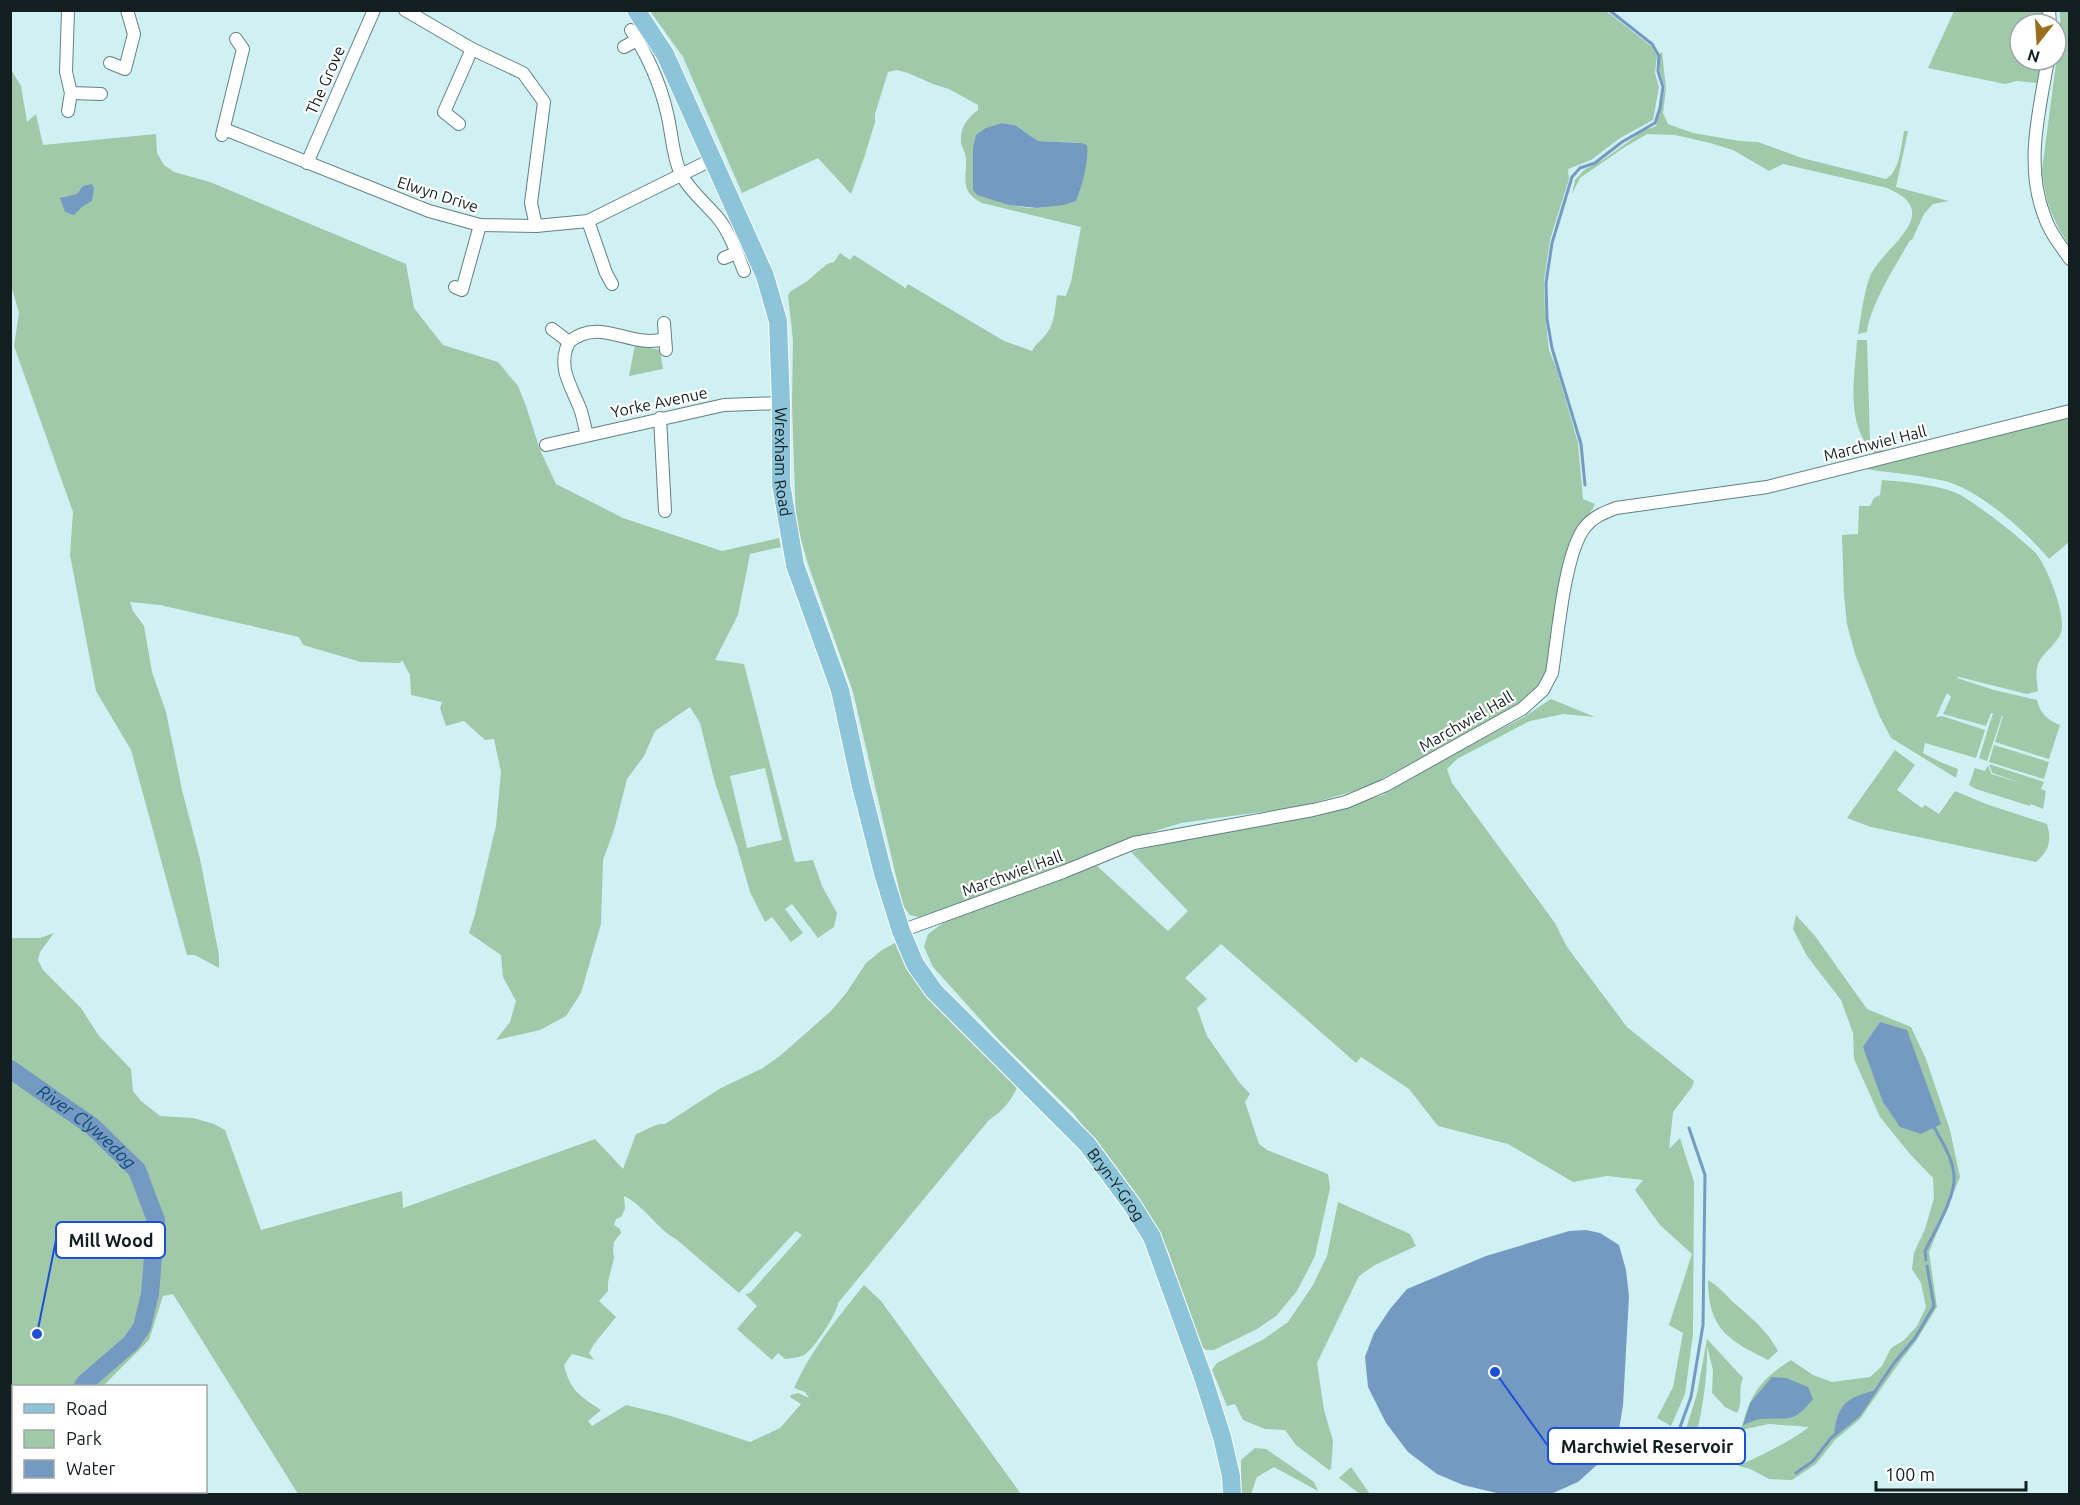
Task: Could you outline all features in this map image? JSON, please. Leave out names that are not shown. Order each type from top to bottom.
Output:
[{"type":"main road","name":"Wrexham Road","points":[[636,10],[665,54],[767,282],[778,321],[781,484],[795,565],[840,690],[863,793],[901,931]]},
{"type":"main road","name":"Bryn-Y-Grog","points":[[901,931],[915,964],[934,991],[1087,1144],[1132,1205],[1152,1237],[1203,1377],[1222,1437],[1231,1476],[1232,1494]]},
{"type":"street","points":[[68,10],[66,72],[71,93],[68,111]]},
{"type":"street","points":[[110,63],[125,69],[134,34],[127,10]]},
{"type":"street","name":"The Grove","points":[[307,163],[374,10]]},
{"type":"street","points":[[405,10],[472,49],[523,73],[544,102],[531,203],[536,226]]},
{"type":"street","points":[[624,47],[634,35],[659,84],[673,152],[681,174],[719,219],[744,271]]},
{"type":"street","name":"Elwyn Drive","points":[[244,46],[222,132],[429,211],[480,225],[536,226],[588,221],[712,159]]},
{"type":"street","points":[[459,124],[438,110],[472,49]]},
{"type":"street","points":[[2046,72],[2034,148],[2034,167],[2044,216],[2050,230],[2070,259]]},
{"type":"street","points":[[71,93],[101,94]]},
{"type":"street","points":[[588,221],[605,278]]},
{"type":"street","points":[[462,290],[480,225]]},
{"type":"street","points":[[724,258],[736,253]]},
{"type":"street","points":[[587,435],[582,414],[564,372],[564,352],[569,342],[585,333],[598,331],[665,345],[664,323]]},
{"type":"street","points":[[552,329],[569,342]]},
{"type":"street","name":"Yorke Avenue","points":[[546,445],[724,405],[781,403]]},
{"type":"street","name":"Marchwiel Hall","points":[[901,931],[1063,872],[1134,843],[1346,802],[1386,785],[1522,709],[1543,690],[1552,673],[1572,549],[1585,528],[1598,514],[1616,508],[1767,487],[2070,411]]},
{"type":"street","points":[[660,418],[657,481],[665,511]]},
{"type":"green space","points":[[1605,10],[1651,46],[1657,56],[1655,73],[1659,87],[1653,120],[1620,138],[1591,160],[1568,169],[1569,179],[1550,240],[1544,281],[1549,350],[1578,443],[1583,499],[1595,504],[1570,543],[1547,671],[1529,697],[1486,723],[1365,788],[1298,807],[1181,823],[1130,839],[924,918],[910,915],[903,906],[853,692],[796,523],[792,405],[793,340],[788,295],[827,264],[834,262],[840,253],[850,260],[854,255],[905,289],[908,284],[1004,341],[1032,351],[1052,324],[1057,295],[1066,296],[1071,282],[1081,227],[982,203],[975,199],[967,189],[966,156],[961,136],[966,122],[978,110],[978,105],[949,89],[897,70],[888,72],[865,155],[851,194],[818,158],[742,193],[683,57],[650,11]],"holes":[[[1002,123],[1015,125],[1038,141],[1081,143],[1080,192],[1050,206],[1031,208],[1000,202],[973,190],[973,171]]]},
{"type":"green space","points":[[1954,11],[2046,11],[2008,12],[2008,72],[2039,72],[2037,83],[2017,81],[2005,84],[1928,68]]},
{"type":"green space","points":[[2069,11],[2069,245],[2050,209],[2042,170],[2055,72],[2068,72],[2068,12],[2060,12]]},
{"type":"green space","points":[[1662,52],[1666,89],[1663,113],[1668,124],[1693,133],[1758,142],[1802,158],[1886,179],[1897,164],[1904,131],[1908,131],[1896,187],[1949,201],[1933,204],[1924,214],[1912,240],[1878,298],[1867,332],[1858,334],[1871,274],[1907,229],[1912,218],[1911,207],[1904,197],[1887,188],[1783,164],[1769,171],[1733,150],[1710,143],[1675,135],[1647,134],[1580,178],[1572,194],[1575,180],[1584,170],[1603,160],[1643,131],[1656,126],[1665,88],[1660,71],[1660,53]]},
{"type":"green space","points":[[10,68],[21,86],[27,122],[36,114],[43,145],[156,134],[157,153],[164,165],[174,172],[210,182],[406,264],[414,308],[443,345],[498,362],[518,386],[540,450],[556,484],[623,518],[722,551],[779,538],[781,547],[750,554],[738,615],[715,660],[744,664],[795,862],[813,860],[822,886],[837,913],[834,927],[818,938],[792,904],[785,909],[803,933],[791,942],[772,917],[765,922],[750,892],[715,783],[700,723],[690,707],[655,731],[644,756],[627,779],[614,830],[603,860],[601,924],[581,993],[566,1016],[540,1030],[496,1040],[510,1022],[516,1001],[503,977],[501,955],[469,933],[496,826],[501,772],[494,739],[485,740],[464,721],[446,726],[440,708],[442,702],[411,695],[410,675],[402,660],[400,663],[361,662],[303,645],[299,637],[160,605],[130,602],[133,611],[144,626],[152,672],[166,712],[182,790],[200,859],[219,955],[219,968],[195,955],[187,955],[131,750],[96,691],[70,555],[73,512],[14,346],[19,313],[10,282]],"holes":[[[765,768],[782,840],[747,848],[730,776]]]},
{"type":"green space","points":[[1857,340],[1867,340],[1870,442],[1876,450],[1887,451],[1875,454],[1865,442],[1855,415]]},
{"type":"green space","points":[[635,345],[660,350],[663,369],[629,376]]},
{"type":"green space","points":[[2069,416],[2069,542],[2049,559],[2001,513],[1987,502],[1958,486],[1935,479],[1866,469],[1874,465]]},
{"type":"green space","points":[[1882,480],[1928,485],[1954,492],[1998,521],[2038,556],[2054,590],[2062,626],[2059,637],[2038,664],[2036,674],[2038,691],[2027,694],[1957,678],[2037,700],[2045,716],[2060,725],[2049,759],[1995,742],[2003,716],[1987,761],[1979,758],[1993,713],[1986,726],[1943,714],[1951,697],[1947,693],[1936,717],[1942,716],[1985,730],[1976,758],[1925,743],[1923,753],[1958,769],[1956,778],[1891,738],[1879,715],[1855,654],[1847,624],[1844,595],[1842,535],[1858,534],[1859,506],[1870,506],[1874,498],[1880,495]]},
{"type":"green space","points":[[1551,699],[1595,717],[1563,714],[1530,721],[1457,759],[1447,769],[1452,783],[1555,923],[1567,947],[1627,1027],[1694,1081],[1673,1112],[1669,1149],[1680,1138],[1694,1182],[1693,1334],[1685,1394],[1671,1426],[1657,1418],[1673,1387],[1683,1333],[1669,1325],[1692,1254],[1660,1225],[1635,1190],[1643,1180],[1607,1176],[1573,1182],[1508,1144],[1438,1126],[1409,1089],[1361,1057],[1356,1063],[1221,944],[1185,978],[1207,999],[1197,1008],[1207,1036],[1250,1094],[1245,1102],[1259,1144],[1267,1150],[1328,1174],[1330,1188],[1315,1256],[1297,1291],[1276,1316],[1257,1329],[1214,1350],[1206,1350],[1200,1345],[1168,1251],[1145,1211],[1074,1114],[998,1039],[933,967],[924,947],[928,934],[946,921],[1096,865],[1168,931],[1188,911],[1131,852],[1174,840],[1342,808],[1383,795],[1419,772],[1524,717]]},
{"type":"green space","points":[[1994,745],[2049,762],[2044,779],[1989,762]]},
{"type":"green space","points":[[1895,750],[1915,765],[1897,790],[1922,808],[1925,805],[1939,814],[1955,791],[2047,824],[2049,841],[2044,854],[2036,862],[1871,827],[1847,818]]},
{"type":"green space","points":[[1989,764],[2044,782],[2041,789],[2046,791],[2043,809],[1969,785],[1975,768],[1985,771],[1988,765],[1991,774],[2024,784],[1992,773]]},
{"type":"green space","points":[[1796,915],[1815,936],[1867,1009],[1911,1027],[1926,1059],[1950,1130],[1960,1177],[1929,1252],[1937,1307],[1916,1341],[1860,1419],[1835,1440],[1816,1464],[1792,1480],[1769,1479],[1750,1469],[1738,1466],[1783,1444],[1809,1427],[1769,1424],[1741,1430],[1753,1397],[1771,1375],[1791,1360],[1813,1375],[1832,1382],[1870,1377],[1882,1366],[1891,1348],[1903,1341],[1917,1326],[1926,1307],[1921,1283],[1912,1269],[1914,1253],[1925,1229],[1934,1198],[1933,1178],[1880,1117],[1854,1059],[1853,1033],[1841,1000],[1807,956],[1793,929]]},
{"type":"green space","points":[[54,933],[40,952],[38,960],[43,970],[81,1008],[99,1036],[131,1069],[133,1091],[141,1101],[160,1116],[193,1118],[225,1130],[261,1230],[402,1191],[403,1208],[595,1139],[623,1169],[636,1134],[665,1124],[721,1088],[763,1068],[781,1055],[831,1011],[866,963],[895,943],[904,962],[932,1000],[1018,1085],[1013,1096],[999,1113],[989,1120],[838,1303],[834,1315],[819,1339],[804,1355],[799,1357],[785,1359],[778,1353],[772,1360],[737,1329],[757,1306],[745,1294],[750,1293],[802,1235],[796,1231],[739,1293],[624,1196],[625,1209],[614,1225],[620,1229],[621,1233],[614,1242],[614,1258],[608,1291],[599,1301],[616,1317],[589,1353],[594,1360],[572,1354],[564,1365],[566,1374],[577,1392],[601,1410],[588,1421],[592,1426],[626,1405],[671,1416],[750,1442],[780,1428],[801,1404],[790,1397],[791,1395],[798,1393],[809,1398],[805,1392],[794,1388],[808,1360],[864,1285],[881,1301],[1021,1494],[298,1494],[173,1294],[163,1296],[149,1340],[104,1385],[12,1385],[12,1493],[54,1493],[11,1494],[11,938],[40,938]]},
{"type":"green space","points":[[1338,1202],[1410,1234],[1416,1246],[1375,1265],[1359,1276],[1317,1363],[1324,1410],[1333,1441],[1331,1469],[1329,1470],[1296,1445],[1285,1430],[1265,1429],[1243,1420],[1235,1404],[1227,1406],[1212,1370],[1217,1363],[1264,1339],[1288,1322],[1313,1285],[1327,1256]]},
{"type":"green space","points":[[1708,1280],[1769,1337],[1778,1351],[1768,1360],[1731,1339],[1716,1322],[1709,1297]]},
{"type":"green space","points":[[1707,1339],[1743,1378],[1740,1404],[1737,1413],[1725,1407],[1712,1393],[1713,1370],[1707,1346],[1705,1388],[1692,1456],[1679,1451],[1697,1394]]},
{"type":"green space","points":[[1255,1448],[1266,1449],[1314,1482],[1318,1491],[1274,1467],[1257,1477],[1251,1494],[1241,1494],[1241,1460]]},
{"type":"green space","points":[[1351,1467],[1370,1494],[1360,1494],[1339,1478]]},
{"type":"water","points":[[1002,123],[1015,125],[1038,141],[1087,145],[1084,174],[1076,201],[1037,208],[1009,205],[977,195],[973,190],[973,148],[976,135],[986,128]]},
{"type":"water","points":[[92,184],[94,188],[92,201],[74,215],[65,212],[60,198],[77,194],[83,186]]},
{"type":"water","points":[[1880,1022],[1907,1030],[1941,1124],[1921,1134],[1900,1127],[1883,1102],[1863,1047]]},
{"type":"water","points":[[1586,1230],[1600,1233],[1619,1245],[1626,1270],[1629,1296],[1623,1405],[1618,1436],[1608,1455],[1578,1482],[1551,1494],[1501,1494],[1463,1485],[1437,1474],[1408,1452],[1386,1423],[1368,1387],[1365,1357],[1374,1333],[1407,1289],[1486,1256],[1569,1231]]},
{"type":"water","points":[[1772,1377],[1786,1378],[1808,1387],[1813,1399],[1801,1412],[1790,1418],[1760,1419],[1743,1425],[1750,1403]]},
{"type":"water","points":[[1877,1390],[1859,1415],[1834,1435],[1835,1424],[1845,1404],[1851,1399]]},
{"type":"waterway","points":[[1585,485],[1581,444],[1552,348],[1547,319],[1546,283],[1552,243],[1572,177],[1580,168],[1595,163],[1622,142],[1655,123],[1663,87],[1658,71],[1659,56],[1652,44],[1609,10]]},
{"type":"waterway","name":"River Clywedog","points":[[10,1069],[93,1127],[137,1170],[156,1220],[150,1294],[142,1327],[131,1343],[84,1385]]},
{"type":"waterway","points":[[1926,1260],[1925,1251],[1948,1204],[1954,1184],[1952,1163],[1934,1127]]},
{"type":"waterway","points":[[1679,1430],[1691,1397],[1703,1325],[1705,1175],[1689,1128]]},
{"type":"waterway","points":[[1796,1473],[1813,1461],[1831,1438],[1859,1415],[1894,1363],[1915,1338],[1934,1306],[1927,1266]]},
{"type":"place","name":"Mill Wood","points":[[37,1334]]},
{"type":"place","name":"Marchwiel Reservoir","points":[[1495,1372]]}]
